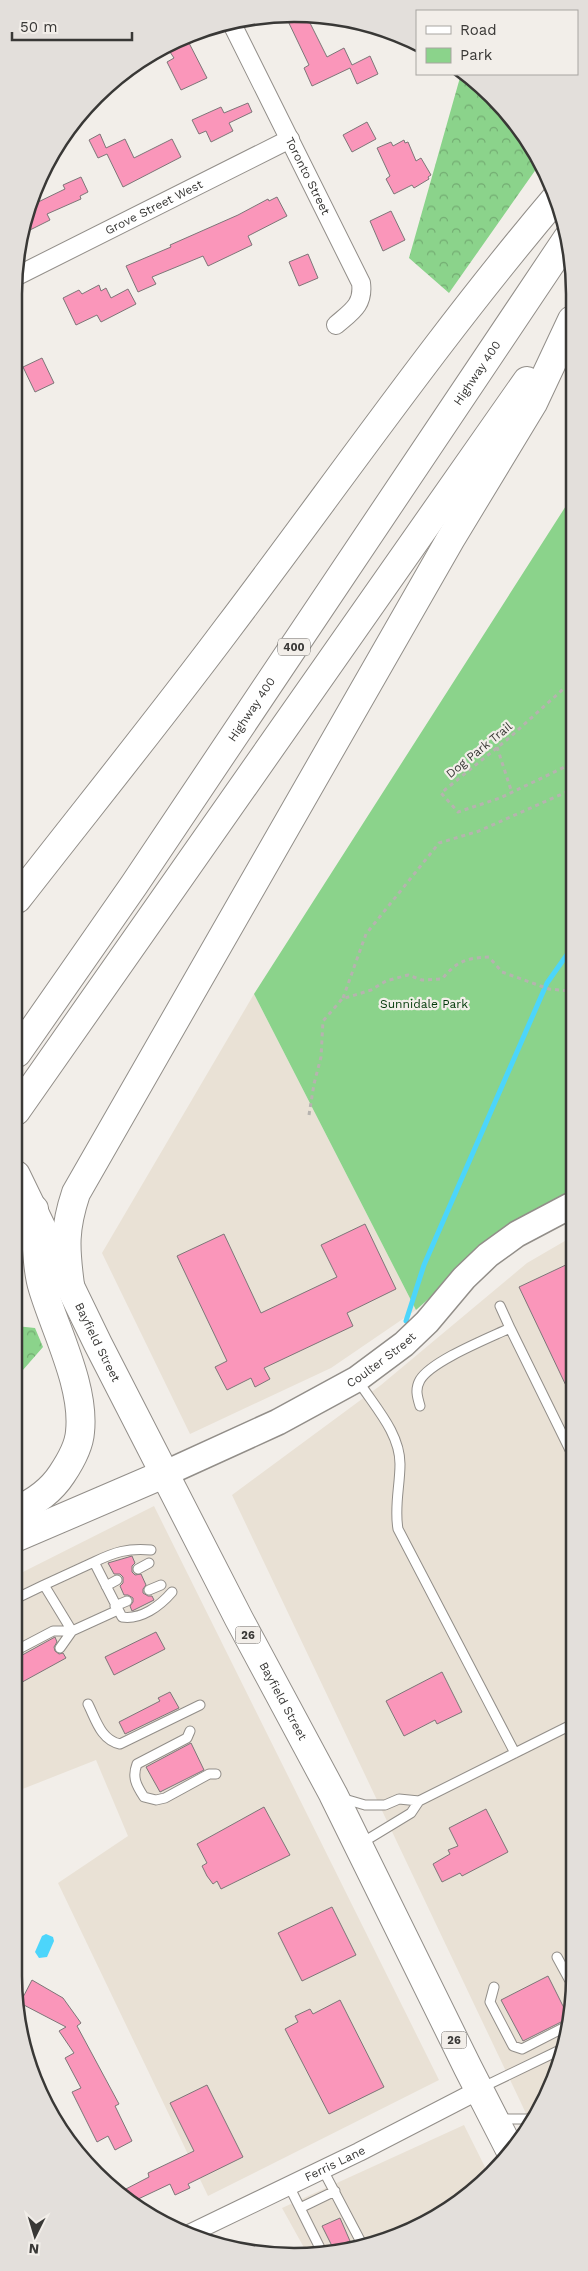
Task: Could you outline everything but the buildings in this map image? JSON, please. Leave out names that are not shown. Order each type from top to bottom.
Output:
[{"type":"main road","points":[[22,893],[227,630],[395,403],[550,205]]},
{"type":"main road","name":"Highway 400","points":[[22,1046],[140,877],[561,248]]},
{"type":"main road","points":[[22,1102],[566,325]]},
{"type":"main road","points":[[70,1285],[65,1246],[67,1218],[76,1193],[445,548],[533,404],[566,333]]},
{"type":"main road","name":"Bayfield Street","points":[[22,1186],[98,1344],[164,1474],[333,1794],[479,2090],[508,2144]]},
{"type":"main road","points":[[22,1508],[54,1486],[71,1461],[80,1433],[79,1404],[71,1372],[42,1286],[34,1209]]},
{"type":"main road","points":[[22,1535],[164,1474]]},
{"type":"street","name":"Toronto Street","points":[[235,29],[361,283],[362,295],[356,308],[336,325]]},
{"type":"street","name":"Grove Street West","points":[[23,274],[290,139]]},
{"type":"street","name":"Coulter Street","points":[[164,1474],[278,1422],[357,1379],[404,1344],[428,1322],[464,1278],[488,1255],[517,1234],[566,1208]]},
{"type":"street","name":"Ferris Lane","points":[[197,2231],[323,2170],[479,2090]]},
{"type":"lane","points":[[500,1306],[566,1442]]},
{"type":"lane","points":[[420,1406],[416,1394],[421,1379],[435,1365],[510,1328]]},
{"type":"lane","points":[[357,1379],[396,1440],[400,1462],[396,1515],[398,1529],[515,1753]]},
{"type":"lane","points":[[22,1596],[117,1551],[133,1549],[151,1550]]},
{"type":"lane","points":[[94,1562],[122,1617],[134,1619],[162,1604],[172,1592]]},
{"type":"lane","points":[[138,1569],[150,1563]]},
{"type":"lane","points":[[106,1586],[117,1580]]},
{"type":"lane","points":[[44,1585],[72,1631]]},
{"type":"lane","points":[[149,1590],[161,1585]]},
{"type":"lane","points":[[22,1647],[53,1631],[72,1631],[127,1601]]},
{"type":"lane","points":[[60,1648],[72,1631]]},
{"type":"lane","points":[[88,1704],[105,1738],[110,1742],[120,1744],[200,1705]]},
{"type":"lane","points":[[358,1845],[411,1813],[419,1801],[566,1728]]},
{"type":"lane","points":[[190,1731],[187,1738],[136,1764],[133,1774],[137,1787],[144,1797],[156,1800],[165,1798],[209,1774],[216,1774]]},
{"type":"lane","points":[[333,1794],[365,1805],[385,1805],[399,1799],[419,1801]]},
{"type":"lane","points":[[557,1957],[566,1974]]},
{"type":"lane","points":[[494,1987],[490,2002],[513,2046],[522,2049],[560,2030]]},
{"type":"lane","points":[[479,2090],[554,2053]]},
{"type":"lane","points":[[494,2119],[525,2119]]},
{"type":"lane","points":[[323,2170],[360,2240]]},
{"type":"lane","points":[[289,2186],[320,2247]]},
{"type":"lane","points":[[300,2208],[335,2191]]},
{"type":"path","name":"Dog Park Trail","points":[[566,686],[441,793],[458,812],[512,792],[566,766]]},
{"type":"path","points":[[497,747],[512,792]]},
{"type":"path","points":[[309,1115],[321,1057],[323,1021],[342,999],[366,934],[439,842],[479,831],[566,792]]},
{"type":"path","points":[[342,999],[371,990],[386,981],[408,975],[422,980],[442,979],[452,967],[469,958],[488,957],[502,972],[549,989],[566,991]]},
{"type":"shaded area","points":[[254,994],[416,1310],[331,1368],[190,1434],[102,1253]]},
{"type":"shaded area","points":[[566,1240],[566,1977],[563,2012],[556,2047],[545,2081],[527,2116],[232,1495],[381,1385],[527,1263]]},
{"type":"shaded area","points":[[154,1506],[439,2080],[208,2196],[58,1883],[128,1836],[96,1760],[22,1789],[22,1572]]},
{"type":"shaded area","points":[[464,2125],[486,2169],[445,2203],[414,2221],[381,2234],[347,2243],[304,2248],[282,2208]]},
{"type":"green space","points":[[459,79],[498,115],[520,143],[536,170],[449,293],[409,258]]},
{"type":"green space","name":"Sunnidale Park","points":[[566,506],[566,1195],[512,1226],[416,1310],[254,994]]},
{"type":"green space","points":[[22,1327],[35,1328],[43,1347],[22,1371]]},
{"type":"water","points":[[46,1934],[53,1937],[54,1941],[47,1957],[39,1958],[35,1952],[42,1936]]},
{"type":"waterway","points":[[406,1321],[424,1265],[547,983],[566,956]]}]
